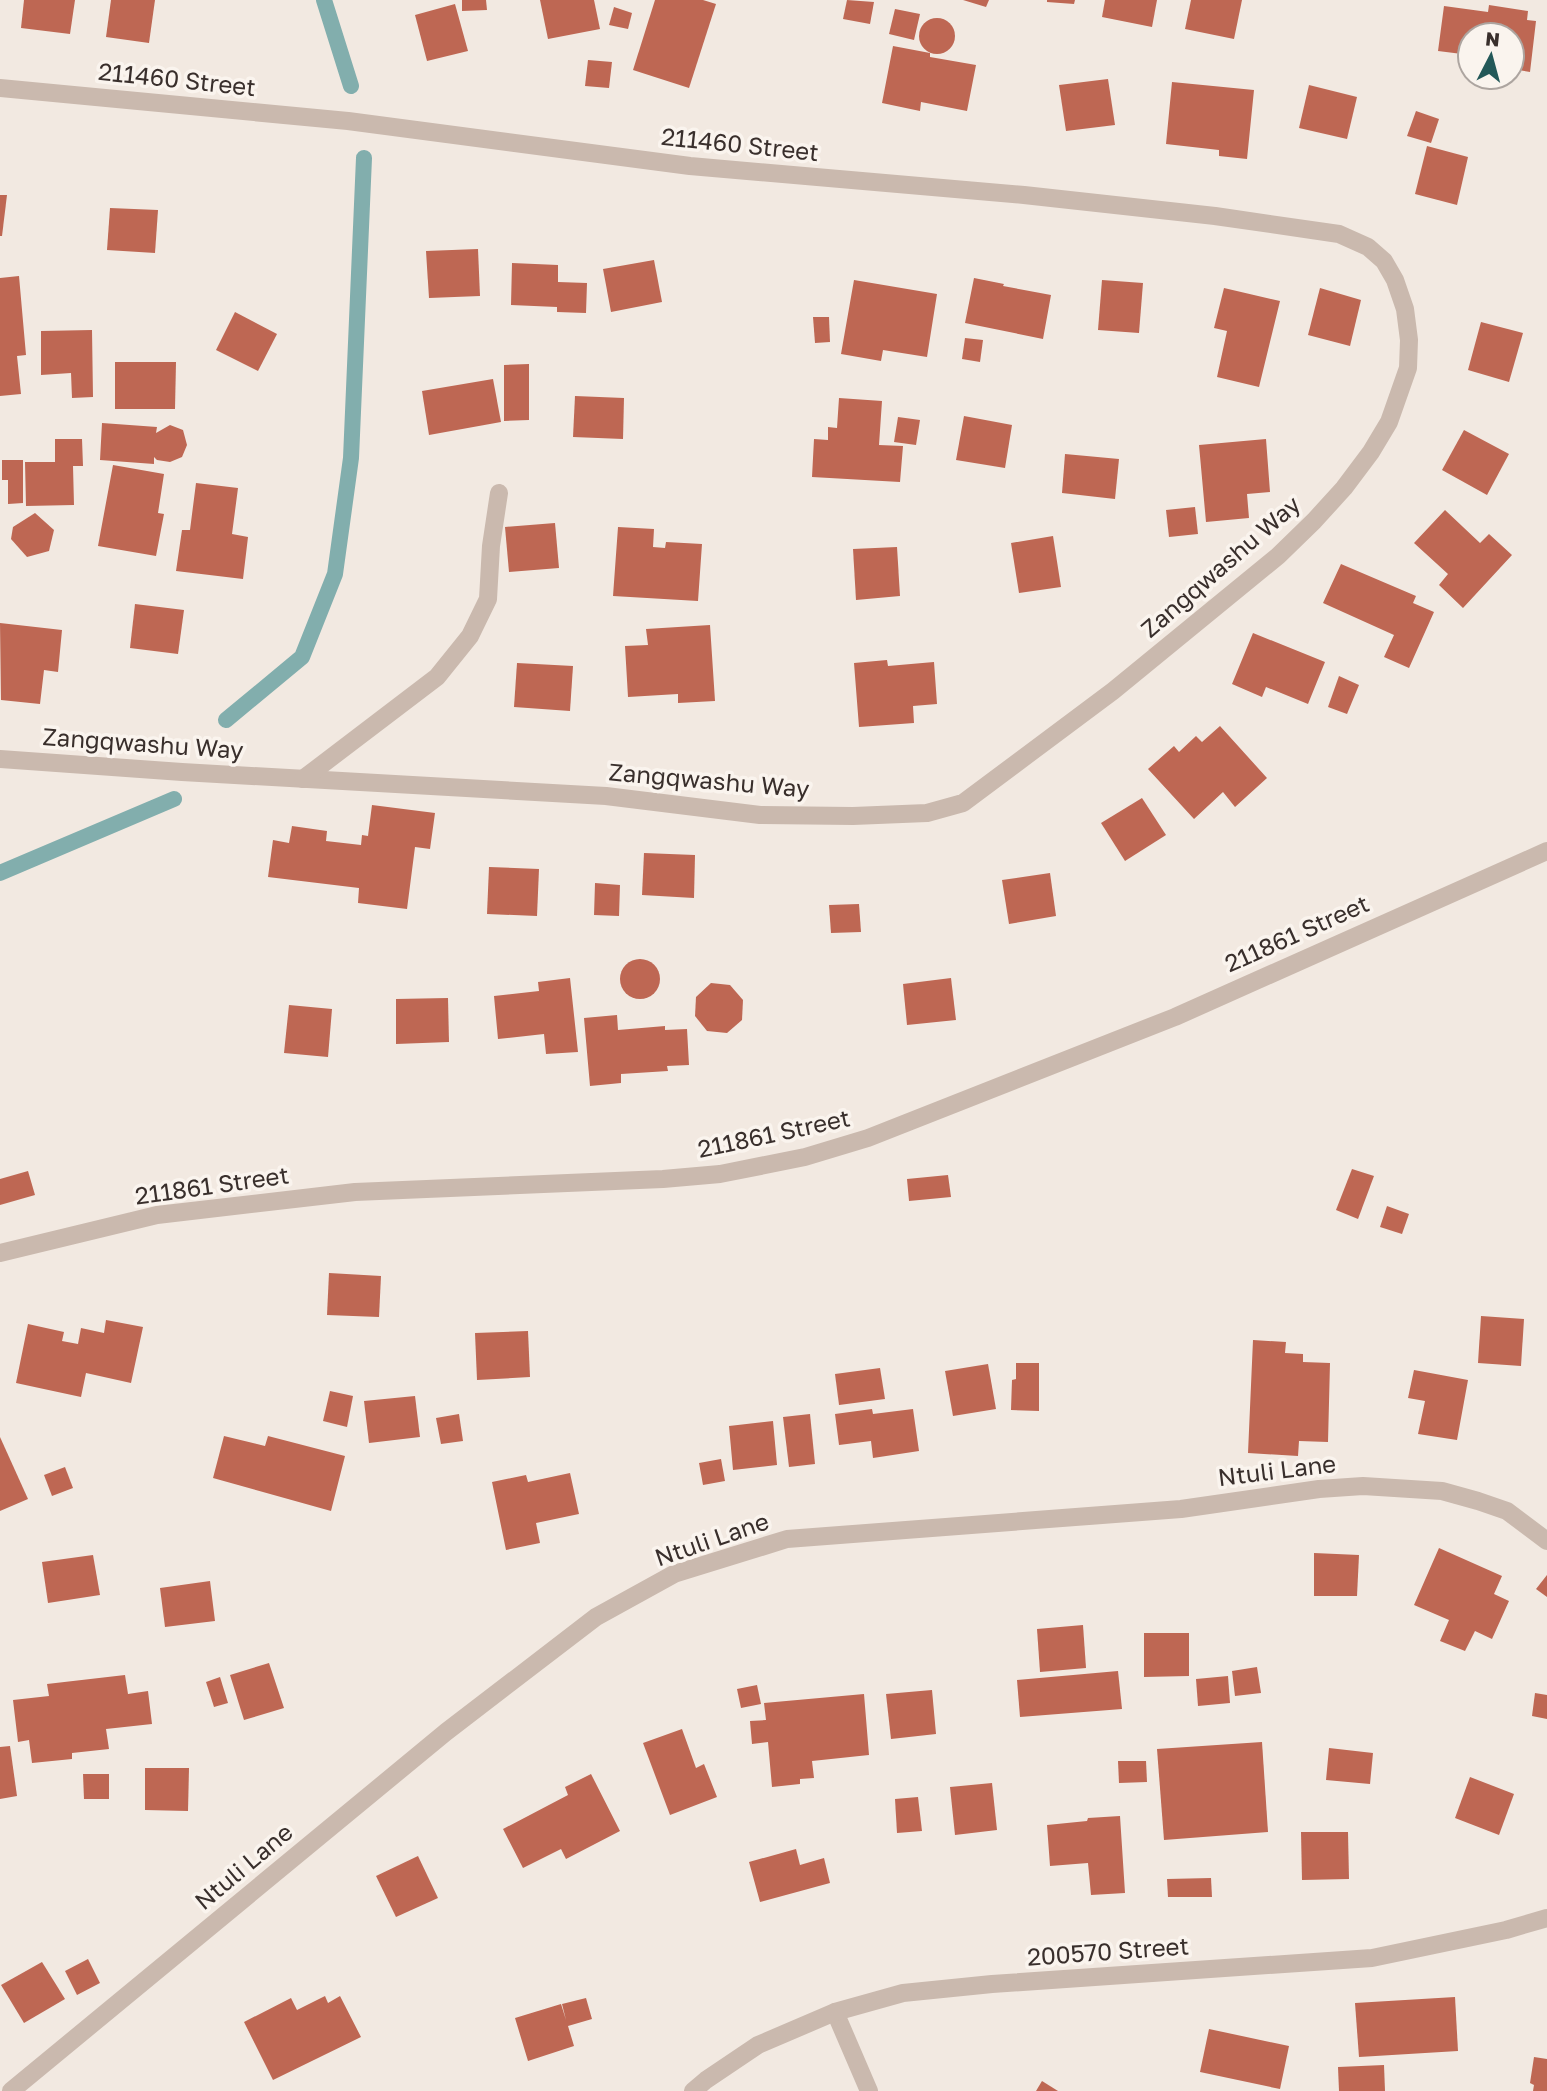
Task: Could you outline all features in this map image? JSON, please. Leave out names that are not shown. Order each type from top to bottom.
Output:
[{"type":"street","name":"211460 Street","points":[[0,88],[348,121],[690,166],[1024,195],[1215,216],[1339,234],[1368,247],[1384,261],[1402,299],[1409,340]]},
{"type":"street","name":"Zangqwashu Way","points":[[0,759],[606,796],[760,816],[927,813],[963,803],[1113,691],[1278,556],[1314,521],[1344,488],[1389,422],[1408,369],[1409,340]]},
{"type":"street","points":[[303,779],[437,677],[470,636],[488,599],[491,546],[499,493]]},
{"type":"street","name":"211861 Street","points":[[0,1253],[170,1214],[355,1192],[663,1179],[720,1174],[805,1157],[868,1138],[1175,1017],[1547,850]]},
{"type":"street","name":"Ntuli Lane","points":[[11,2091],[446,1732],[596,1617],[674,1574],[787,1539],[1181,1509],[1319,1489],[1363,1486],[1442,1492],[1478,1501],[1507,1511],[1547,1541]]},
{"type":"street","name":"200570 Street","points":[[693,2091],[758,2045],[835,2012],[903,1993],[1005,1983],[1372,1958],[1507,1930],[1547,1917]]},
{"type":"street","points":[[835,2012],[869,2091]]},
{"type":"building","points":[[24,0],[75,0],[70,34],[21,28]]},
{"type":"building","points":[[111,0],[155,0],[149,43],[106,37]]},
{"type":"building","points":[[462,0],[486,0],[487,10],[462,11]]},
{"type":"building","points":[[540,0],[594,0],[600,29],[548,39]]},
{"type":"building","points":[[655,0],[703,0],[716,4],[689,88],[633,70]]},
{"type":"building","points":[[847,0],[874,2],[870,24],[843,19]]},
{"type":"building","points":[[963,0],[989,0],[986,7]]},
{"type":"building","points":[[1047,0],[1075,0],[1074,4]]},
{"type":"building","points":[[1105,0],[1157,0],[1152,27],[1102,17]]},
{"type":"building","points":[[1191,0],[1242,0],[1234,39],[1185,29]]},
{"type":"building","points":[[455,4],[468,51],[427,61],[415,15]]},
{"type":"building","points":[[1489,5],[1528,11],[1527,20],[1536,21],[1530,72],[1526,71],[1526,21],[1456,21],[1456,53],[1438,51],[1444,6],[1488,12]]},
{"type":"building","points":[[614,7],[632,13],[628,29],[609,25]]},
{"type":"building","points":[[895,9],[920,14],[914,40],[889,34]]},
{"type":"building","points":[[937,18],[950,23],[955,36],[950,49],[937,54],[924,49],[919,36],[924,23]]},
{"type":"building","points":[[893,46],[930,53],[930,57],[976,65],[967,111],[921,102],[920,111],[882,103]]},
{"type":"building","points":[[588,60],[612,62],[609,88],[585,86]]},
{"type":"building","points":[[1108,79],[1115,125],[1066,131],[1059,85]]},
{"type":"building","points":[[1172,82],[1254,90],[1247,159],[1219,156],[1219,150],[1166,144]]},
{"type":"building","points":[[1309,85],[1357,97],[1347,139],[1299,128]]},
{"type":"building","points":[[1416,111],[1439,119],[1431,143],[1407,136]]},
{"type":"building","points":[[1427,146],[1468,157],[1457,205],[1415,194]]},
{"type":"building","points":[[0,195],[7,195],[2,236],[0,236]]},
{"type":"building","points":[[110,208],[158,210],[155,253],[107,250]]},
{"type":"building","points":[[478,249],[480,296],[429,298],[426,251]]},
{"type":"building","points":[[654,260],[662,302],[611,312],[603,269]]},
{"type":"building","points":[[512,263],[558,265],[558,282],[587,283],[586,313],[557,312],[557,307],[511,305]]},
{"type":"building","points":[[19,276],[26,355],[17,356],[21,394],[0,396],[0,278]]},
{"type":"building","points":[[974,278],[1051,295],[1043,339],[965,323]]},
{"type":"building","points":[[854,280],[937,294],[927,357],[883,350],[881,361],[841,354]]},
{"type":"building","points":[[1102,280],[1143,283],[1139,333],[1098,330]]},
{"type":"building","points":[[1224,288],[1280,301],[1259,387],[1217,377],[1227,331],[1214,328]]},
{"type":"building","points":[[1320,288],[1361,300],[1350,346],[1308,335]]},
{"type":"building","points":[[235,312],[277,334],[258,371],[216,350]]},
{"type":"building","points":[[813,317],[829,317],[830,342],[815,343]]},
{"type":"building","points":[[1481,322],[1523,333],[1509,382],[1468,370]]},
{"type":"building","points":[[92,330],[93,397],[72,398],[71,373],[41,375],[41,331]]},
{"type":"building","points":[[965,338],[983,340],[980,362],[962,359]]},
{"type":"building","points":[[115,362],[176,362],[175,409],[115,409]]},
{"type":"building","points":[[529,364],[529,420],[504,421],[504,365]]},
{"type":"building","points":[[493,379],[501,422],[429,435],[422,391]]},
{"type":"building","points":[[575,396],[624,398],[623,439],[573,437]]},
{"type":"building","points":[[839,398],[882,401],[879,445],[903,446],[900,482],[812,477],[814,439],[828,440],[828,427],[837,428]]},
{"type":"building","points":[[964,416],[1012,425],[1005,468],[956,460]]},
{"type":"building","points":[[898,417],[920,420],[916,445],[894,442]]},
{"type":"building","points":[[102,423],[157,427],[156,433],[170,425],[183,430],[187,445],[182,457],[170,462],[154,457],[154,464],[100,460]]},
{"type":"building","points":[[1464,430],[1509,454],[1487,495],[1442,470]]},
{"type":"building","points":[[55,439],[82,439],[83,466],[73,466],[74,505],[26,506],[25,462],[55,462]]},
{"type":"building","points":[[1266,439],[1270,492],[1247,494],[1249,518],[1206,522],[1199,445]]},
{"type":"building","points":[[1065,454],[1119,459],[1115,499],[1062,493]]},
{"type":"building","points":[[2,460],[23,460],[23,503],[8,504],[8,480],[2,480]]},
{"type":"building","points":[[113,465],[164,474],[158,513],[164,514],[156,556],[98,546]]},
{"type":"building","points":[[196,483],[238,488],[232,534],[248,537],[243,579],[176,571],[182,530],[190,530]]},
{"type":"building","points":[[1195,507],[1198,534],[1169,537],[1166,510]]},
{"type":"building","points":[[1445,510],[1480,543],[1489,534],[1512,555],[1463,608],[1439,585],[1448,574],[1414,543]]},
{"type":"building","points":[[35,513],[54,530],[49,551],[27,557],[11,539],[13,527]]},
{"type":"building","points":[[555,523],[559,568],[509,572],[505,527]]},
{"type":"building","points":[[618,527],[654,529],[653,547],[665,548],[666,542],[702,544],[698,601],[613,596]]},
{"type":"building","points":[[1053,536],[1061,587],[1019,593],[1011,543]]},
{"type":"building","points":[[897,547],[900,596],[856,600],[853,549]]},
{"type":"building","points":[[1341,564],[1416,596],[1413,603],[1434,612],[1409,668],[1384,657],[1394,635],[1323,603]]},
{"type":"building","points":[[135,604],[184,610],[178,654],[130,648]]},
{"type":"building","points":[[0,623],[62,630],[58,672],[44,670],[40,704],[1,700]]},
{"type":"building","points":[[710,625],[715,701],[678,703],[678,694],[628,697],[625,646],[648,645],[646,629]]},
{"type":"building","points":[[1253,633],[1325,662],[1308,704],[1266,687],[1262,697],[1232,684]]},
{"type":"building","points":[[887,660],[888,666],[934,662],[937,704],[913,706],[914,723],[859,727],[854,663]]},
{"type":"building","points":[[517,663],[573,666],[570,711],[514,707]]},
{"type":"building","points":[[1339,676],[1359,685],[1347,714],[1328,707]]},
{"type":"building","points":[[1220,726],[1267,778],[1235,807],[1223,792],[1194,819],[1148,769],[1174,746],[1179,752],[1196,736],[1202,742]]},
{"type":"building","points":[[1142,798],[1166,835],[1125,861],[1101,823]]},
{"type":"building","points":[[372,805],[435,813],[430,849],[415,847],[407,909],[358,903],[359,888],[268,877],[273,840],[289,843],[292,826],[327,831],[326,841],[361,845],[362,835],[368,836]]},
{"type":"building","points":[[644,853],[695,855],[694,898],[642,895]]},
{"type":"building","points":[[489,867],[539,869],[537,916],[487,914]]},
{"type":"building","points":[[1050,873],[1056,916],[1009,924],[1002,880]]},
{"type":"building","points":[[595,883],[620,885],[619,916],[594,915]]},
{"type":"building","points":[[859,904],[861,932],[831,933],[829,905]]},
{"type":"building","points":[[640,959],[654,965],[660,979],[654,993],[640,999],[626,993],[620,979],[626,965]]},
{"type":"building","points":[[570,978],[578,1052],[546,1054],[544,1034],[498,1039],[494,996],[539,991],[538,982]]},
{"type":"building","points":[[951,978],[956,1020],[907,1025],[903,984]]},
{"type":"building","points":[[711,983],[730,985],[743,1000],[742,1020],[727,1033],[707,1031],[695,1016],[696,997]]},
{"type":"building","points":[[448,998],[449,1042],[396,1044],[396,999]]},
{"type":"building","points":[[289,1005],[332,1009],[328,1057],[284,1053]]},
{"type":"building","points":[[617,1015],[618,1030],[665,1026],[665,1030],[687,1029],[689,1065],[667,1066],[668,1071],[621,1074],[621,1083],[590,1086],[584,1018]]},
{"type":"building","points":[[1352,1169],[1374,1176],[1358,1219],[1336,1210]]},
{"type":"building","points":[[28,1171],[35,1195],[0,1205],[0,1179]]},
{"type":"building","points":[[948,1175],[951,1197],[909,1201],[907,1179]]},
{"type":"building","points":[[1387,1206],[1409,1214],[1402,1234],[1380,1227]]},
{"type":"building","points":[[329,1273],[381,1276],[379,1317],[327,1315]]},
{"type":"building","points":[[1481,1316],[1524,1319],[1521,1366],[1478,1363]]},
{"type":"building","points":[[106,1320],[143,1327],[131,1383],[86,1373],[81,1397],[16,1383],[28,1324],[64,1332],[62,1341],[78,1344],[81,1328],[104,1333]]},
{"type":"building","points":[[528,1331],[530,1377],[477,1380],[475,1333]]},
{"type":"building","points":[[1253,1340],[1286,1342],[1285,1353],[1303,1354],[1303,1362],[1330,1363],[1328,1442],[1299,1441],[1298,1456],[1248,1453]]},
{"type":"building","points":[[1016,1363],[1039,1363],[1039,1411],[1011,1410],[1012,1380],[1016,1379]]},
{"type":"building","points":[[988,1364],[996,1409],[953,1416],[945,1371]]},
{"type":"building","points":[[880,1368],[885,1399],[839,1405],[835,1374]]},
{"type":"building","points":[[1414,1370],[1468,1380],[1457,1440],[1418,1434],[1425,1401],[1408,1398]]},
{"type":"building","points":[[330,1391],[353,1396],[347,1427],[323,1421]]},
{"type":"building","points":[[415,1396],[420,1437],[369,1443],[364,1401]]},
{"type":"building","points":[[872,1409],[873,1414],[913,1409],[919,1451],[873,1458],[871,1441],[839,1445],[835,1414]]},
{"type":"building","points":[[459,1414],[463,1441],[441,1444],[436,1418]]},
{"type":"building","points":[[810,1414],[815,1464],[789,1467],[783,1417]]},
{"type":"building","points":[[773,1421],[777,1465],[733,1470],[729,1426]]},
{"type":"building","points":[[224,1436],[265,1446],[268,1436],[345,1456],[331,1511],[213,1478]]},
{"type":"building","points":[[0,1437],[28,1499],[0,1511]]},
{"type":"building","points":[[721,1459],[725,1481],[703,1485],[699,1463]]},
{"type":"building","points":[[65,1467],[73,1488],[52,1496],[44,1475]]},
{"type":"building","points":[[570,1473],[579,1514],[536,1523],[540,1543],[506,1550],[492,1482],[526,1475],[528,1482]]},
{"type":"building","points":[[1439,1548],[1502,1576],[1494,1594],[1509,1601],[1492,1639],[1475,1631],[1465,1651],[1440,1641],[1449,1620],[1414,1605]]},
{"type":"building","points":[[1314,1553],[1359,1555],[1357,1596],[1314,1596]]},
{"type":"building","points":[[93,1555],[100,1595],[48,1603],[42,1562]]},
{"type":"building","points":[[1547,1575],[1547,1597],[1536,1589]]},
{"type":"building","points":[[210,1581],[215,1621],[165,1627],[160,1588]]},
{"type":"building","points":[[1083,1625],[1086,1668],[1040,1672],[1037,1629]]},
{"type":"building","points":[[1144,1633],[1189,1633],[1189,1676],[1144,1677]]},
{"type":"building","points":[[269,1663],[284,1708],[244,1720],[230,1675]]},
{"type":"building","points":[[1257,1667],[1261,1693],[1235,1696],[1232,1671]]},
{"type":"building","points":[[1118,1671],[1122,1709],[1020,1717],[1017,1680]]},
{"type":"building","points":[[125,1675],[128,1694],[148,1691],[152,1724],[106,1729],[109,1749],[72,1753],[72,1759],[32,1763],[29,1740],[18,1742],[13,1700],[49,1696],[47,1684]]},
{"type":"building","points":[[1228,1676],[1230,1703],[1198,1706],[1196,1679]]},
{"type":"building","points":[[220,1677],[228,1703],[214,1707],[206,1682]]},
{"type":"building","points":[[757,1685],[761,1704],[741,1708],[737,1689]]},
{"type":"building","points":[[932,1690],[936,1734],[891,1739],[886,1694]]},
{"type":"building","points":[[1535,1693],[1547,1695],[1547,1719],[1532,1716]]},
{"type":"building","points":[[864,1694],[869,1755],[812,1761],[814,1778],[800,1779],[800,1784],[772,1787],[768,1742],[752,1744],[750,1721],[766,1720],[764,1703]]},
{"type":"building","points":[[682,1729],[696,1768],[704,1764],[717,1797],[670,1815],[643,1743]]},
{"type":"building","points":[[1262,1742],[1268,1832],[1164,1840],[1157,1749]]},
{"type":"building","points":[[10,1746],[17,1796],[0,1799],[0,1747]]},
{"type":"building","points":[[1329,1748],[1373,1753],[1370,1784],[1326,1780]]},
{"type":"building","points":[[1118,1761],[1146,1761],[1147,1782],[1119,1783]]},
{"type":"building","points":[[145,1768],[189,1768],[188,1811],[145,1810]]},
{"type":"building","points":[[83,1774],[109,1774],[109,1799],[84,1799]]},
{"type":"building","points":[[591,1774],[620,1831],[566,1859],[561,1849],[523,1868],[503,1829],[568,1795],[565,1787]]},
{"type":"building","points":[[1470,1777],[1514,1794],[1499,1835],[1455,1818]]},
{"type":"building","points":[[992,1783],[997,1830],[955,1835],[950,1787]]},
{"type":"building","points":[[918,1797],[922,1831],[897,1833],[895,1799]]},
{"type":"building","points":[[1120,1816],[1125,1893],[1091,1895],[1088,1863],[1050,1866],[1047,1825]]},
{"type":"building","points":[[1301,1832],[1348,1832],[1349,1879],[1302,1880]]},
{"type":"building","points":[[796,1849],[800,1865],[824,1858],[830,1883],[760,1902],[749,1862]]},
{"type":"building","points":[[418,1856],[438,1898],[396,1917],[376,1876]]},
{"type":"building","points":[[1211,1878],[1212,1897],[1168,1897],[1167,1879]]},
{"type":"building","points":[[88,1959],[100,1983],[77,1995],[65,1971]]},
{"type":"building","points":[[42,1962],[65,1999],[24,2023],[1,1985]]},
{"type":"building","points":[[325,1996],[328,2003],[340,1996],[361,2037],[273,2080],[244,2022],[291,1998],[297,2010]]},
{"type":"building","points":[[1455,1997],[1458,2051],[1359,2057],[1355,2003]]},
{"type":"building","points":[[586,1998],[592,2019],[568,2026],[574,2046],[528,2061],[515,2018],[561,2004],[566,2020],[562,2004]]},
{"type":"building","points":[[1209,2029],[1289,2046],[1280,2089],[1200,2072]]},
{"type":"building","points":[[1534,2057],[1547,2059],[1547,2091],[1533,2091],[1534,2085],[1530,2083]]},
{"type":"building","points":[[1384,2065],[1385,2091],[1339,2091],[1338,2067]]},
{"type":"building","points":[[1042,2081],[1058,2091],[1036,2091]]},
{"type":"waterway","points":[[324,0],[351,86]]},
{"type":"waterway","points":[[226,720],[302,657],[335,574],[351,458],[364,158]]},
{"type":"waterway","points":[[0,873],[174,799]]}]
